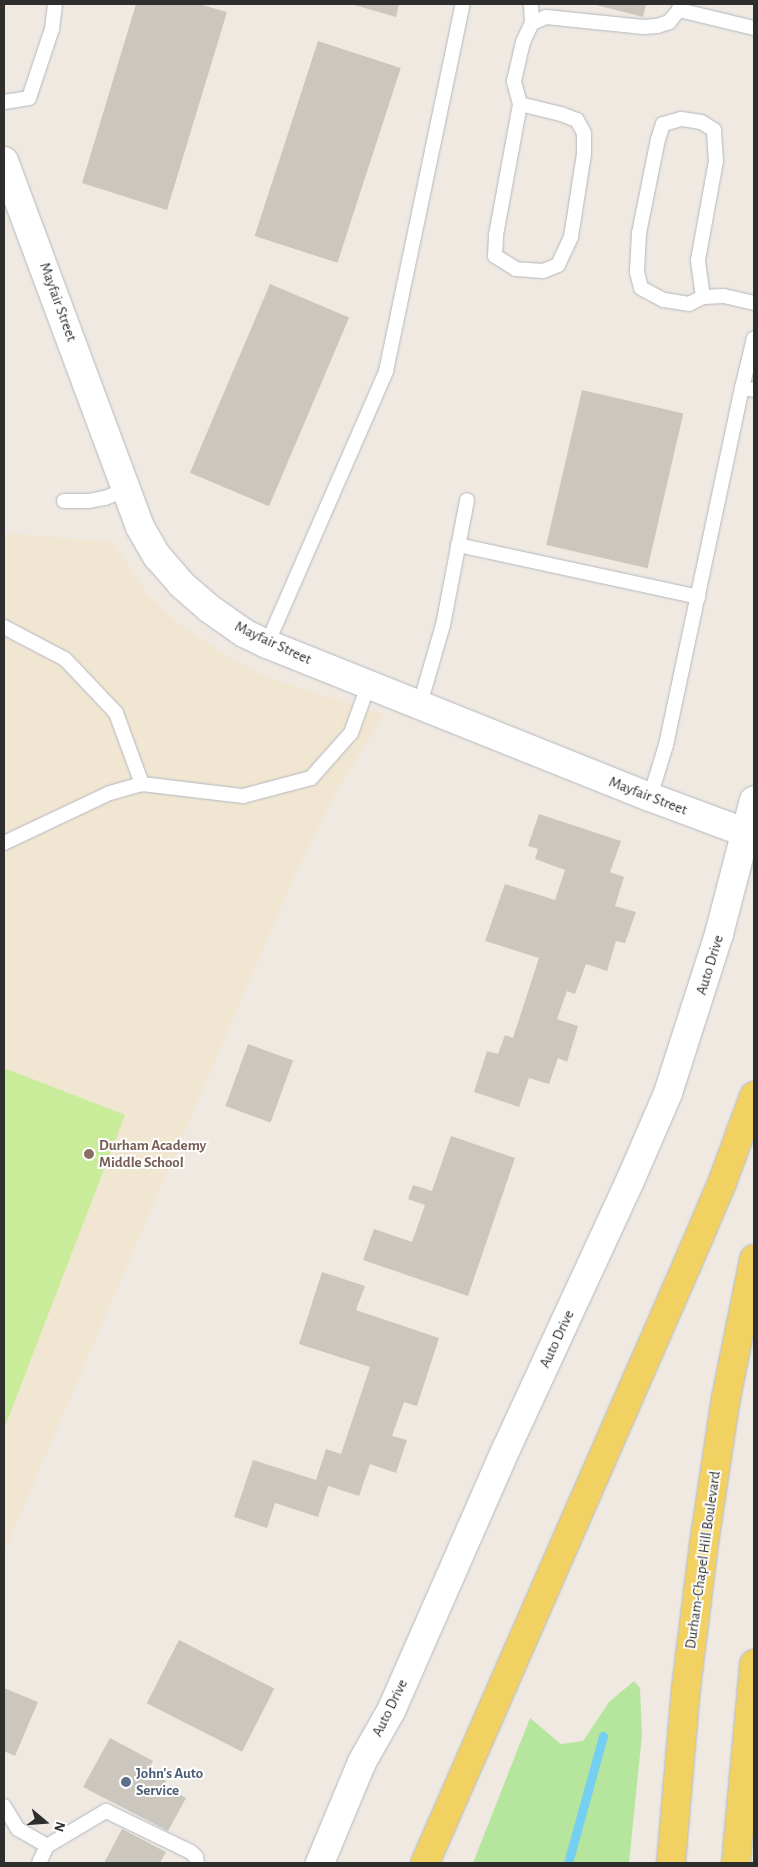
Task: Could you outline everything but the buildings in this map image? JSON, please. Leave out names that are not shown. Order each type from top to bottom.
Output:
[{"type":"main road","points":[[425,1863],[687,1265],[754,1096]]},
{"type":"main road","name":"Durham-Chapel Hill Boulevard","points":[[672,1863],[686,1688],[704,1543],[726,1398],[754,1259]]},
{"type":"main road","points":[[736,1863],[754,1664]]},
{"type":"street","name":"Mayfair Street","points":[[4,161],[140,527],[156,556],[181,584],[210,609],[244,633],[267,644],[369,683],[650,797],[747,833]]},
{"type":"street","name":"Auto Drive","points":[[320,1863],[362,1762],[391,1712],[503,1456],[657,1119],[688,1034],[720,934],[754,800]]},
{"type":"lane","points":[[4,102],[29,98],[52,29],[55,4]]},
{"type":"lane","points":[[267,644],[386,370],[463,4]]},
{"type":"lane","points":[[520,104],[577,120],[584,133],[584,154],[571,237],[558,265],[543,271],[516,269],[495,256],[496,235],[520,104],[514,81],[523,42],[532,23],[530,4]]},
{"type":"lane","points":[[532,23],[546,16],[643,27],[669,22],[679,7],[754,28]]},
{"type":"lane","points":[[703,297],[698,260],[716,161],[714,130],[701,122],[681,119],[663,124],[658,139],[640,233],[637,272],[641,288],[664,300],[689,304],[703,297],[724,296],[754,303]]},
{"type":"lane","points":[[650,797],[666,745],[698,597],[748,389],[754,338]]},
{"type":"lane","points":[[64,501],[90,501],[125,490]]},
{"type":"lane","points":[[420,704],[443,626],[467,500]]},
{"type":"lane","points":[[458,546],[698,597]]},
{"type":"lane","points":[[4,627],[64,659],[116,714],[142,784]]},
{"type":"lane","points":[[4,843],[110,793],[142,784],[243,796],[311,778],[352,733],[369,683]]},
{"type":"lane","points":[[4,1806],[18,1829],[47,1846]]},
{"type":"lane","points":[[39,1863],[47,1846],[106,1811],[191,1852],[196,1857],[197,1863]]},
{"type":"shaded area","name":"Durham Academy Middle School","points":[[4,533],[113,542],[146,593],[181,626],[229,657],[267,677],[384,715],[334,796],[298,868],[4,1552]]},
{"type":"green space","points":[[4,1068],[125,1115],[4,1429]]},
{"type":"green space","points":[[634,1681],[640,1688],[642,1735],[629,1863],[473,1863],[530,1718],[561,1744],[583,1741],[609,1702]]},
{"type":"waterway","points":[[568,1863],[603,1736]]},
{"type":"place","name":"Durham Academy Middle School","points":[[89,1154]]},
{"type":"place","name":"John's Auto Service","points":[[126,1782]]}]
